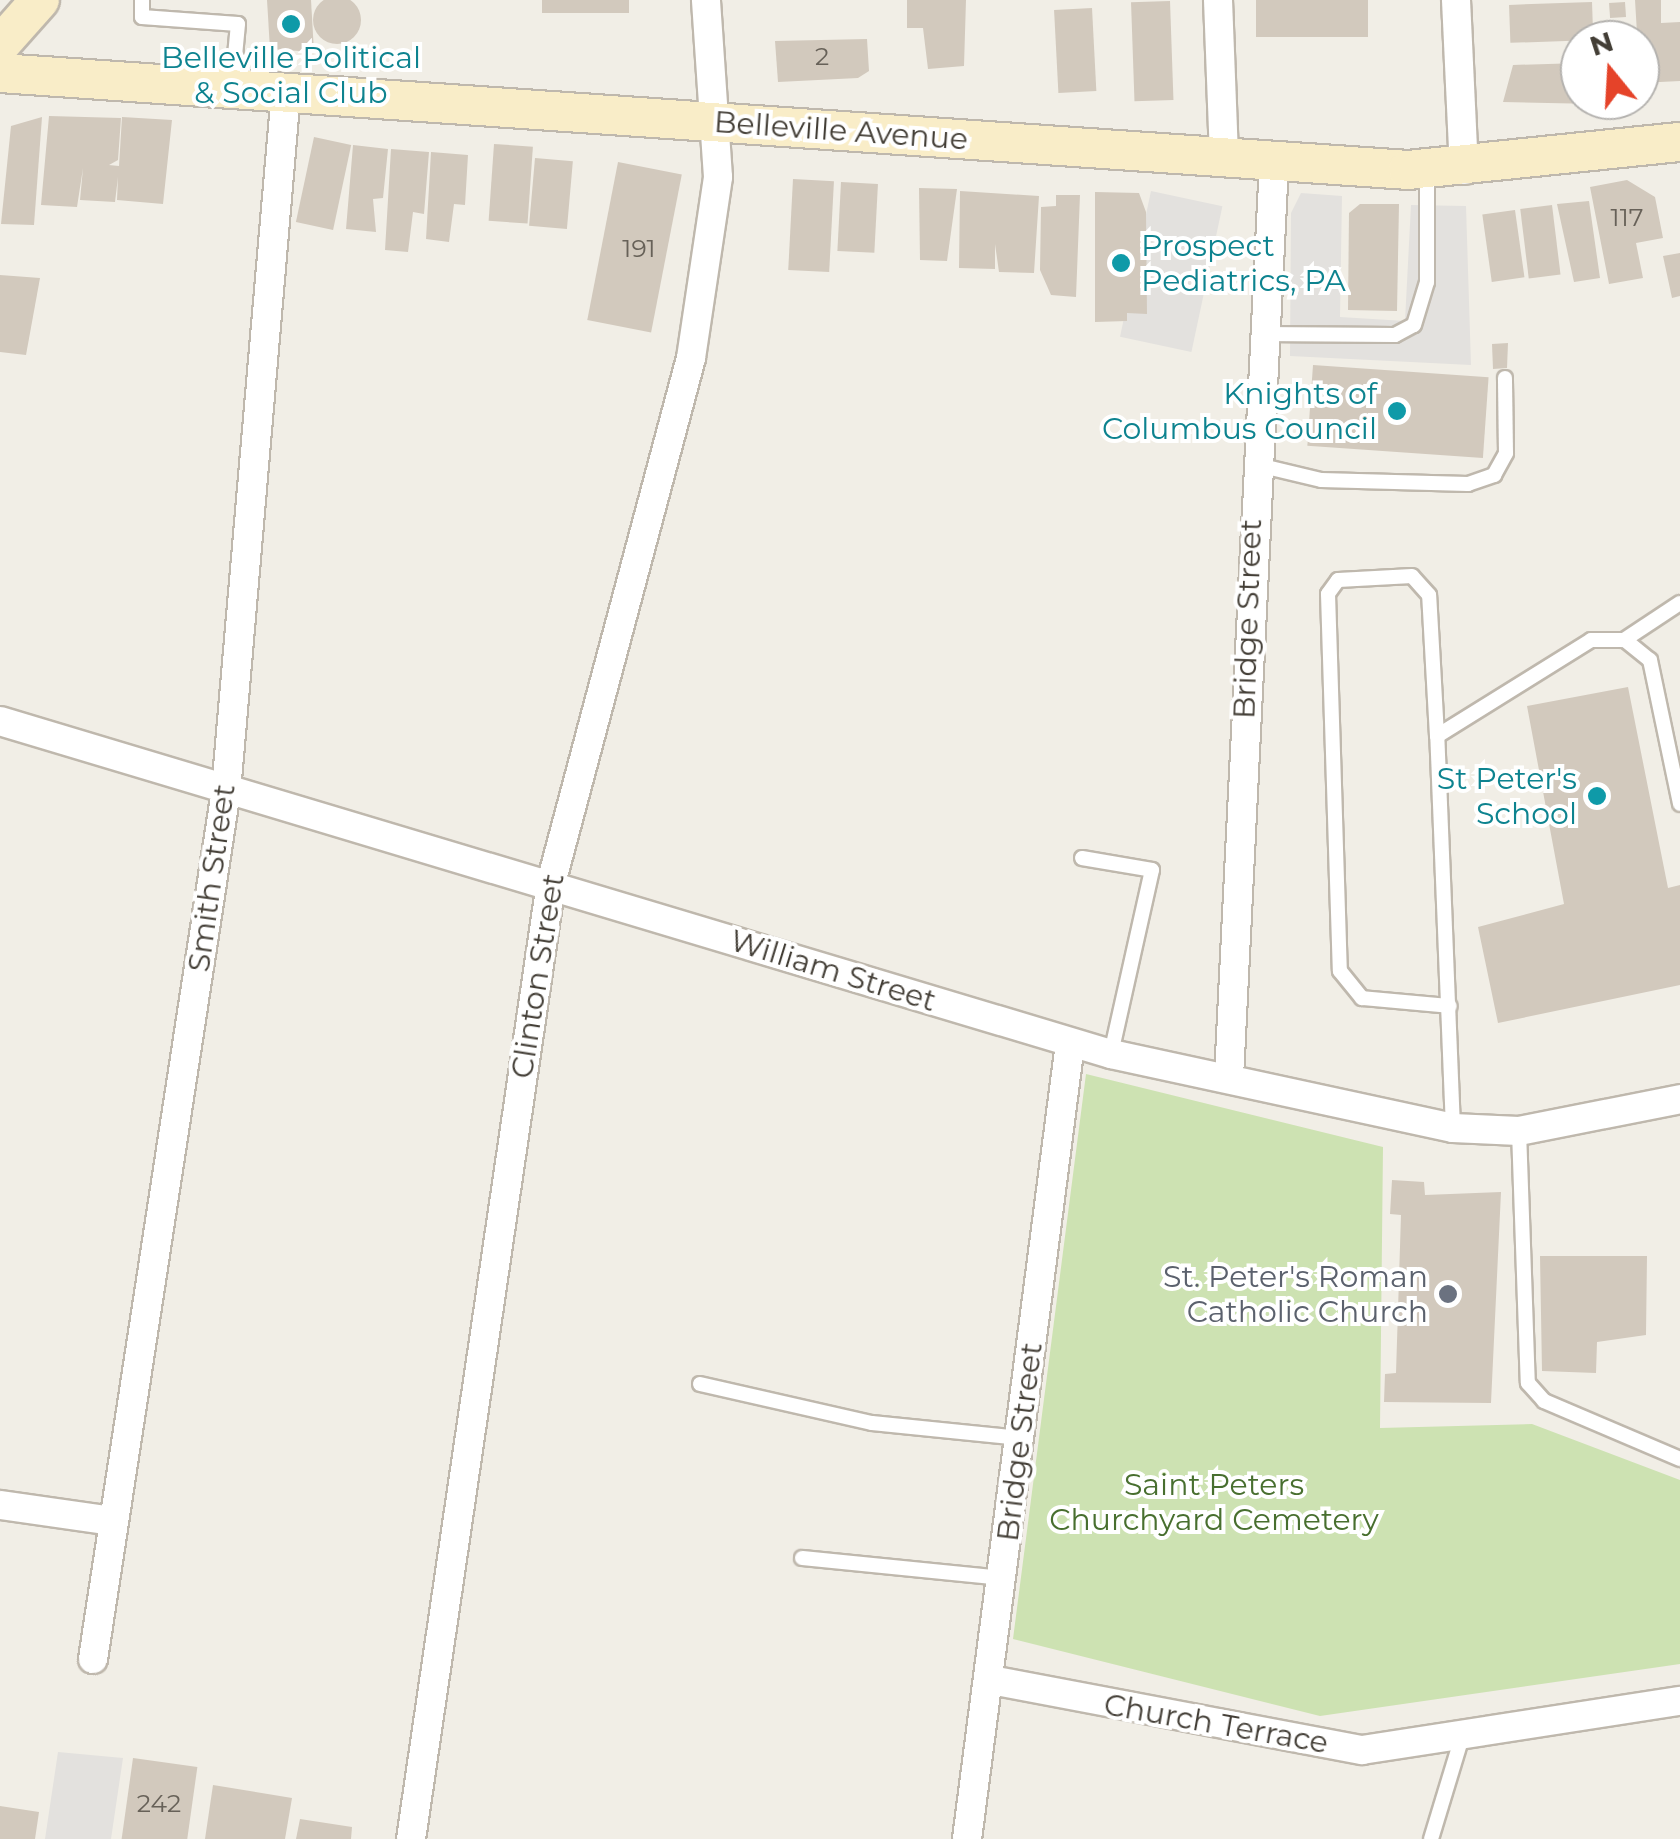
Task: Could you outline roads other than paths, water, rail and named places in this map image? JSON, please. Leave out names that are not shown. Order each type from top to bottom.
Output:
[{"type":"main road","points":[[0,44],[40,0]]},
{"type":"main road","name":"Belleville Avenue","points":[[0,73],[1224,155],[1274,162],[1446,170],[1680,142]]},
{"type":"street","name":"Clinton Street","points":[[411,1839],[551,884],[692,358],[717,124],[706,0]]},
{"type":"street","points":[[1218,0],[1224,155]]},
{"type":"street","points":[[1446,170],[1456,0]]},
{"type":"street","name":"Smith Street","points":[[92,1659],[226,791],[286,92]]},
{"type":"street","name":"Bridge Street","points":[[1229,1077],[1254,464],[1274,162]]},
{"type":"street","name":"William Street","points":[[0,722],[1111,1054],[1453,1128],[1518,1131],[1680,1099]]},
{"type":"street","name":"Bridge Street","points":[[967,1839],[1004,1578],[1070,1044]]},
{"type":"street","points":[[0,1505],[112,1522]]},
{"type":"street","name":"Church Terrace","points":[[990,1680],[1344,1748],[1680,1701]]},
{"type":"lane","points":[[142,0],[142,17],[238,24],[232,88]]},
{"type":"lane","points":[[1262,334],[1394,335],[1414,325],[1427,282],[1446,170]]},
{"type":"lane","points":[[1254,464],[1321,480],[1468,484],[1494,475],[1506,453],[1505,378]]},
{"type":"lane","points":[[1450,1006],[1362,998],[1340,970],[1328,594],[1338,580],[1412,576],[1429,595],[1438,736],[1450,1006],[1453,1128]]},
{"type":"lane","points":[[1438,736],[1591,640],[1624,640],[1680,603]]},
{"type":"lane","points":[[1624,640],[1650,660],[1680,804]]},
{"type":"lane","points":[[1082,858],[1152,870],[1111,1054]]},
{"type":"lane","points":[[1518,1131],[1528,1383],[1544,1402],[1680,1459]]},
{"type":"lane","points":[[700,1384],[872,1423],[1021,1438]]},
{"type":"lane","points":[[802,1558],[1004,1578]]},
{"type":"lane","points":[[1431,1839],[1463,1733]]},
{"type":"place","name":"Belleville Political & Social Club","points":[[291,24]]},
{"type":"place","name":"Prospect Pediatrics, PA","points":[[1121,263]]},
{"type":"place","name":"Knights of Columbus Council","points":[[1397,411]]},
{"type":"place","name":"St Peter's School","points":[[1597,796]]},
{"type":"place","name":"St. Peter's Roman Catholic Church","points":[[1448,1294]]},
{"type":"park label","name":"Saint Peters Churchyard Cemetery","points":[[1214,1502]]}]
